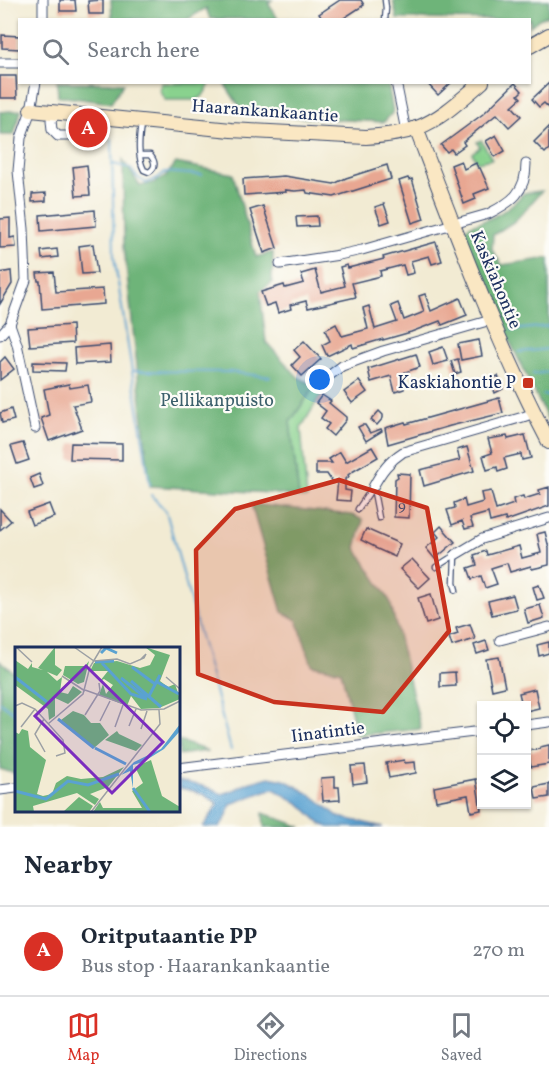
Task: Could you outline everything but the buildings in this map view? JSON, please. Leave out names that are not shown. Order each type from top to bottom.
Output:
[{"type":"street","points":[[43,0],[43,18]]},
{"type":"street","points":[[531,45],[549,35]]},
{"type":"street","points":[[0,63],[18,63]]},
{"type":"street","points":[[0,335],[10,324],[26,280],[18,171],[21,138],[31,110],[36,84]]},
{"type":"street","name":"Kaskiahontie","points":[[397,84],[411,130],[491,320],[549,442]]},
{"type":"street","name":"Haarankankaantie","points":[[31,110],[231,130],[381,136],[411,130],[435,119],[479,84]]},
{"type":"street","points":[[57,113],[51,120],[52,130],[58,136],[67,136],[112,119]]},
{"type":"street","points":[[280,264],[339,255],[488,214],[510,201],[523,184],[526,177],[526,164]]},
{"type":"street","points":[[330,375],[342,366],[383,351],[491,320]]},
{"type":"street","points":[[10,324],[17,344],[34,428]]},
{"type":"street","points":[[373,487],[384,468],[403,452],[534,413]]},
{"type":"street","points":[[455,555],[482,539],[549,518]]},
{"type":"street","points":[[500,640],[549,627]]},
{"type":"street","points":[[531,724],[549,722]]},
{"type":"street","name":"Iinatintie","points":[[180,768],[477,732]]},
{"type":"street","points":[[0,790],[15,788]]},
{"type":"lane","points":[[385,0],[385,18]]},
{"type":"lane","points":[[140,155],[141,122]]},
{"type":"lane","points":[[358,509],[373,487]]},
{"type":"lane","points":[[373,487],[379,518]]},
{"type":"lane","points":[[436,567],[455,555]]},
{"type":"lane","points":[[455,555],[456,590]]},
{"type":"highlighted area","points":[[339,480],[427,508],[449,631],[383,712],[274,702],[198,674],[196,550],[235,509]]},
{"type":"green space","points":[[111,0],[272,0],[268,3],[277,18],[210,18],[206,8],[190,18],[112,18]]},
{"type":"green space","points":[[393,0],[549,0],[549,15],[531,25],[531,18],[397,18]]},
{"type":"green space","points":[[57,84],[123,84],[111,103],[58,96]]},
{"type":"green space","points":[[161,84],[209,84],[202,97],[195,100],[165,100],[160,92]]},
{"type":"green space","points":[[225,84],[388,84],[393,112],[384,122],[243,112]]},
{"type":"green space","points":[[21,110],[14,135],[0,135],[0,112]]},
{"type":"green space","points":[[481,140],[492,159],[477,162],[472,153],[480,147],[477,142]]},
{"type":"green space","name":"Pellikanpuisto","points":[[123,160],[140,186],[161,179],[176,163],[233,174],[256,257],[273,252],[272,283],[260,291],[266,342],[298,377],[315,386],[290,422],[299,497],[270,493],[150,486],[124,247]]},
{"type":"green space","points":[[542,191],[515,221],[493,235],[492,250],[502,265],[549,258],[549,422],[496,313],[461,231],[502,212],[524,193]]},
{"type":"green space","points":[[315,386],[323,391],[301,428],[307,498],[299,497],[290,422]]},
{"type":"green space","points":[[251,504],[352,515],[363,520],[356,548],[390,601],[421,729],[357,735],[341,671],[312,665],[297,620],[282,612]]},
{"type":"green space","points":[[0,661],[15,673],[15,774],[0,769]]},
{"type":"green space","points":[[180,741],[208,751],[180,755]]},
{"type":"green space","points":[[263,813],[302,827],[264,827]]},
{"type":"water","points":[[269,777],[284,780],[313,796],[339,817],[383,827],[329,827],[321,824],[300,804],[274,789],[231,804],[226,818],[219,827],[203,827],[218,804],[200,793],[180,788],[180,781],[206,787],[222,794]]},
{"type":"waterway","points":[[112,139],[114,257],[150,485]]},
{"type":"waterway","points":[[113,164],[130,168],[146,183],[165,172],[202,175]]},
{"type":"waterway","points":[[512,330],[549,326]]},
{"type":"waterway","points":[[519,352],[549,349]]},
{"type":"waterway","points":[[132,371],[230,372],[270,377]]},
{"type":"waterway","points":[[533,374],[549,372]]},
{"type":"waterway","points":[[543,395],[549,395]]},
{"type":"waterway","points":[[151,495],[166,511],[231,750]]},
{"type":"waterway","points":[[0,702],[15,713]]},
{"type":"place","name":"Oritputaantie PP","points":[[88,128]]},
{"type":"place","name":"Kaskiahontie P","points":[[528,383]]}]
